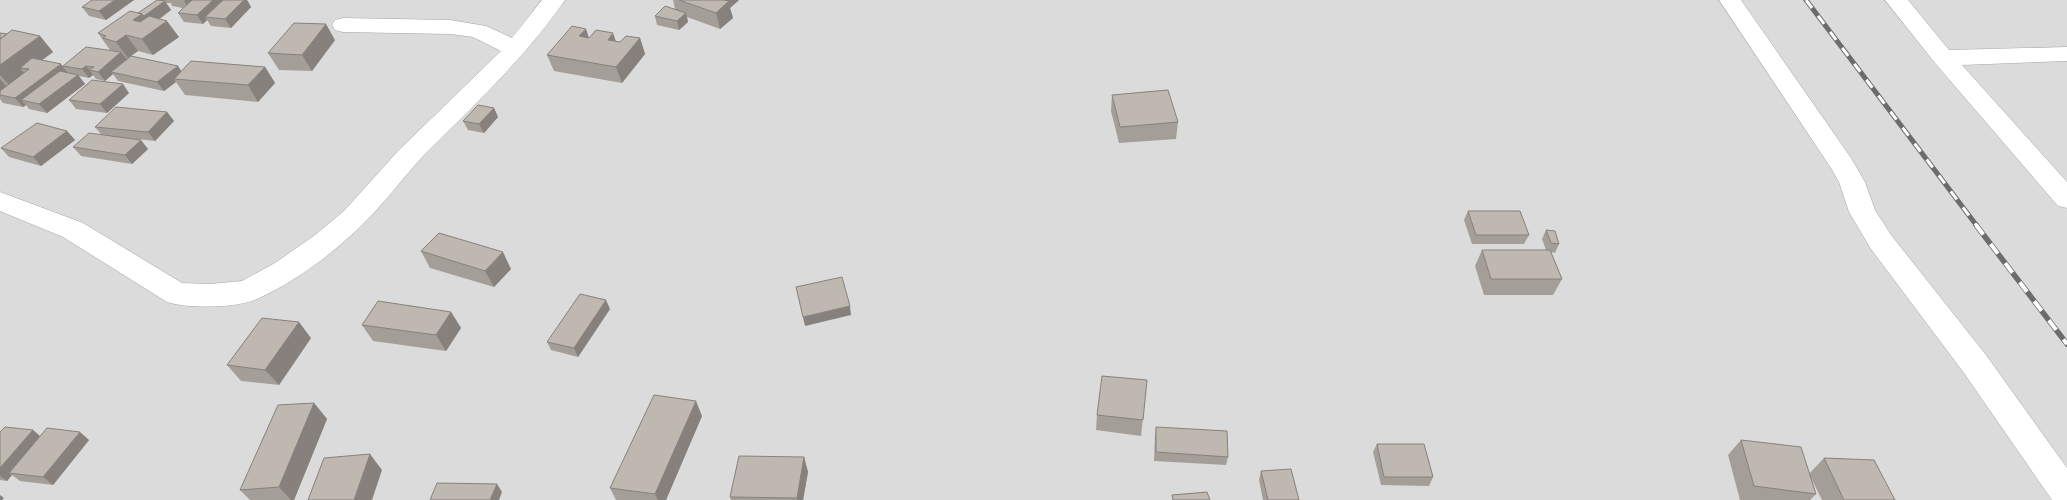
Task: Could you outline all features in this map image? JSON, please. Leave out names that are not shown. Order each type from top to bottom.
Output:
[{"type":"street","points":[[0,201],[72,230],[177,294],[210,295],[247,291],[293,264],[325,242],[353,218],[407,157],[516,49],[554,0]]},
{"type":"street","points":[[1730,0],[1842,164],[1852,182],[1862,212],[1881,242],[1975,364],[2067,494]]},
{"type":"street","points":[[1896,0],[2067,199]]},
{"type":"street","points":[[343,26],[450,27],[478,31],[516,49]]},
{"type":"street","points":[[1944,58],[2067,54]]},
{"type":"shaded area","points":[[0,0],[2067,0],[2067,500],[0,500]]},
{"type":"building","points":[[92,0],[115,0],[99,11],[82,7]]},
{"type":"building","points":[[157,0],[165,1],[144,16],[138,13]]},
{"type":"building","points":[[192,0],[213,0],[197,15],[178,13]]},
{"type":"building","points":[[223,0],[244,0],[225,19],[205,17]]},
{"type":"building","points":[[679,0],[724,0],[729,1],[716,13]]},
{"type":"building","points":[[665,6],[686,13],[677,21],[655,16]]},
{"type":"building","points":[[130,11],[142,14],[133,20],[140,22],[149,16],[167,21],[142,39],[126,35],[116,42],[103,38],[106,36],[98,33]]},
{"type":"building","points":[[294,23],[326,24],[302,55],[268,53]]},
{"type":"building","points":[[572,26],[586,29],[579,36],[589,38],[596,30],[613,33],[608,40],[620,42],[626,36],[640,38],[616,67],[547,55]]},
{"type":"building","points":[[12,30],[40,36],[0,65],[0,39]]},
{"type":"building","points":[[0,33],[7,34],[0,39]]},
{"type":"building","points":[[86,47],[121,52],[98,72],[89,70],[94,67],[86,66],[82,69],[63,66]]},
{"type":"building","points":[[131,56],[178,66],[157,82],[111,72]]},
{"type":"building","points":[[32,58],[61,64],[15,98],[0,95],[0,91],[29,69],[20,68]]},
{"type":"building","points":[[191,61],[265,67],[248,85],[174,79]]},
{"type":"building","points":[[60,71],[78,75],[39,104],[21,100]]},
{"type":"building","points":[[92,80],[123,84],[100,104],[69,100]]},
{"type":"building","points":[[1168,90],[1178,122],[1120,127],[1112,95]]},
{"type":"building","points":[[478,105],[494,108],[479,124],[463,121]]},
{"type":"building","points":[[116,107],[167,112],[148,132],[95,127]]},
{"type":"building","points":[[37,123],[67,131],[33,157],[1,148]]},
{"type":"building","points":[[89,133],[141,140],[125,155],[73,147]]},
{"type":"building","points":[[1468,211],[1520,211],[1529,235],[1476,235]]},
{"type":"building","points":[[1546,230],[1555,231],[1559,244],[1551,243]]},
{"type":"building","points":[[439,233],[503,252],[485,271],[421,251]]},
{"type":"building","points":[[1482,250],[1550,250],[1562,279],[1491,279]]},
{"type":"building","points":[[842,277],[850,306],[803,317],[796,287]]},
{"type":"building","points":[[580,294],[606,300],[574,348],[547,342]]},
{"type":"building","points":[[378,301],[451,312],[436,335],[362,325]]},
{"type":"building","points":[[262,318],[299,322],[265,370],[227,365]]},
{"type":"building","points":[[1102,376],[1147,380],[1143,420],[1097,415]]},
{"type":"building","points":[[654,395],[696,401],[655,494],[610,488]]},
{"type":"building","points":[[314,403],[279,487],[240,490],[278,405]]},
{"type":"building","points":[[5,427],[33,430],[0,468],[0,432]]},
{"type":"building","points":[[1156,427],[1227,431],[1228,457],[1156,452]]},
{"type":"building","points":[[47,428],[80,432],[43,477],[9,473]]},
{"type":"building","points":[[1741,440],[1801,447],[1816,494],[1754,486]]},
{"type":"building","points":[[1377,444],[1424,444],[1433,477],[1384,477]]},
{"type":"building","points":[[370,454],[354,500],[308,500],[324,458]]},
{"type":"building","points":[[739,456],[804,457],[797,498],[730,497]]},
{"type":"building","points":[[1824,458],[1874,460],[1895,500],[1844,500]]},
{"type":"building","points":[[1291,469],[1299,500],[1268,500],[1261,471]]},
{"type":"building","points":[[437,483],[497,484],[490,500],[430,500]]},
{"type":"building","points":[[1207,492],[1210,500],[1173,500],[1172,495]]},
{"type":"railway","points":[[1806,0],[1977,226]]},
{"type":"railway","points":[[1976,225],[2067,344]]}]
